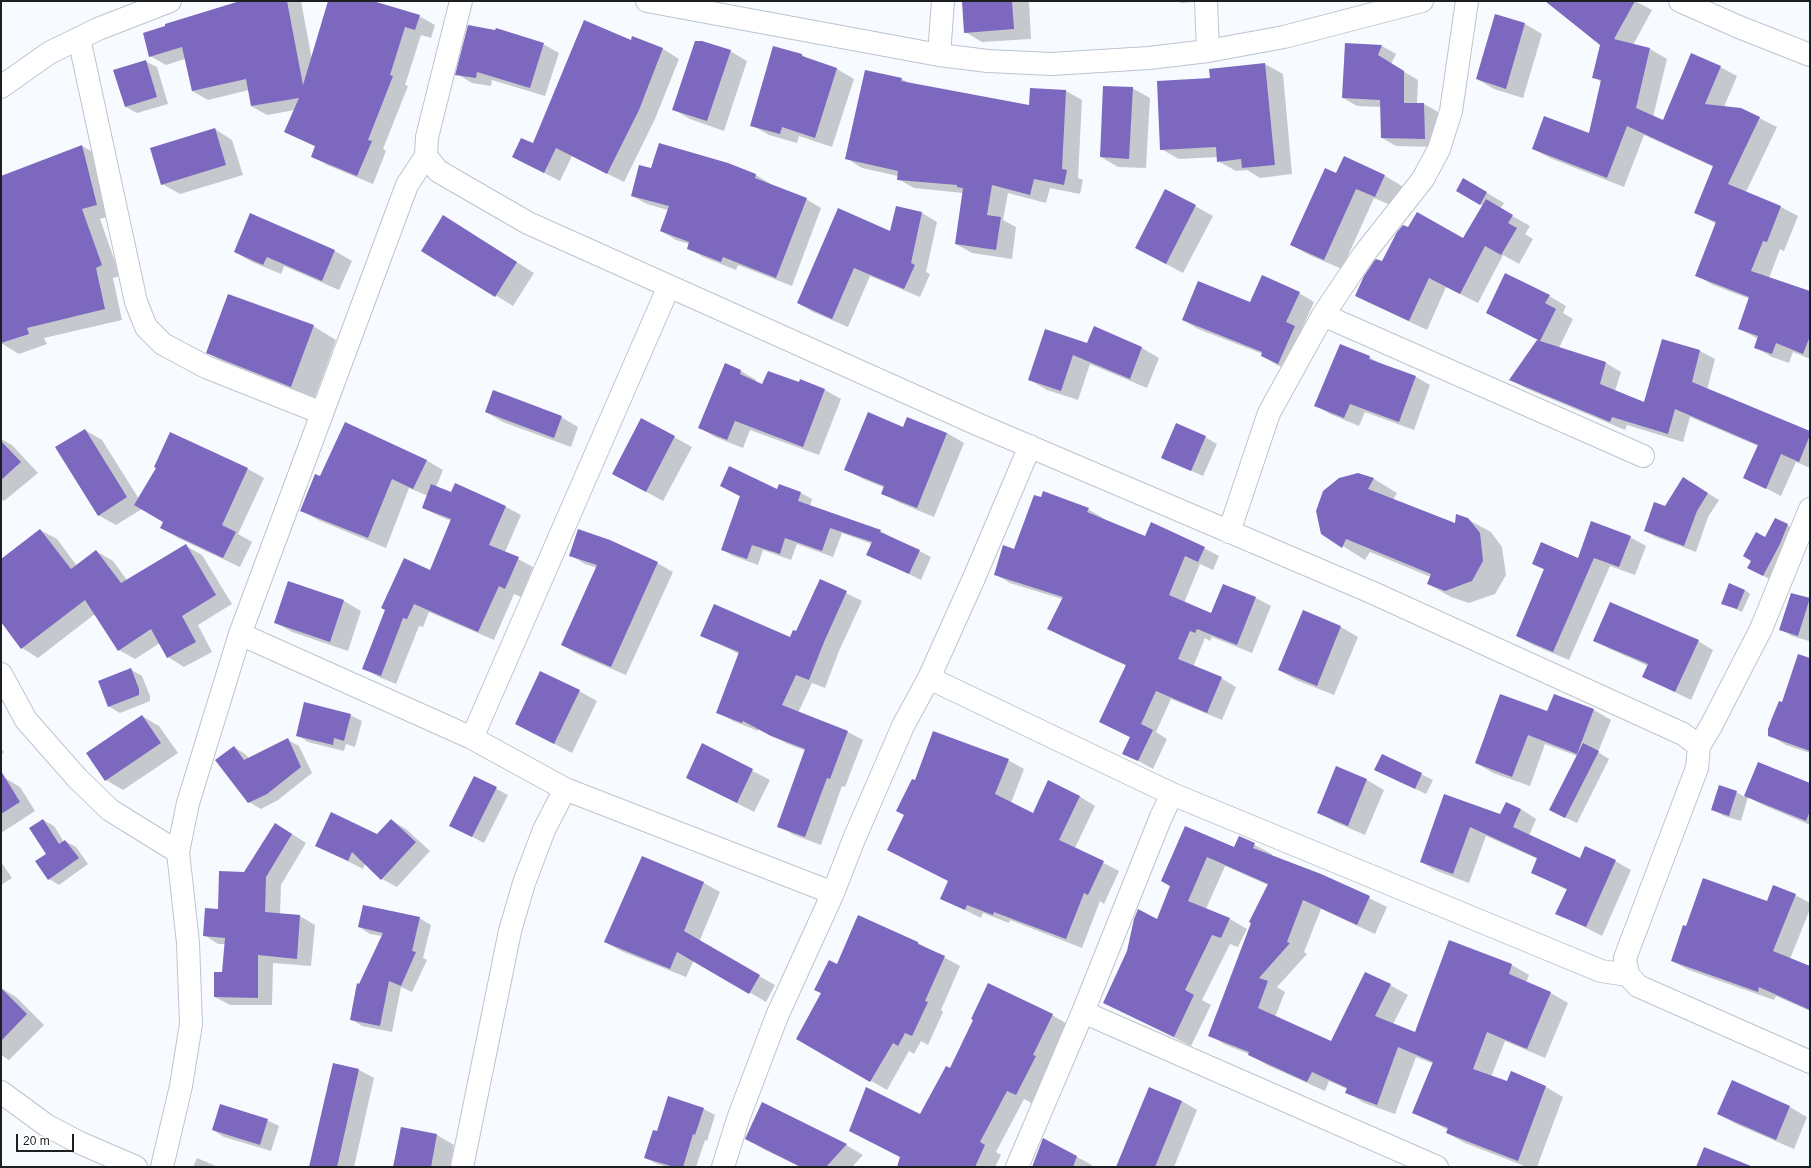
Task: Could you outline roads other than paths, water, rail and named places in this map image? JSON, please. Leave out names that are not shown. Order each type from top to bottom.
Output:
[{"type":"street","points":[[1,87],[49,53],[79,38],[170,1]]},
{"type":"street","points":[[162,1167],[182,1086],[191,1024],[188,943],[178,852],[188,803],[240,634],[407,185],[426,156],[427,137],[461,1]]},
{"type":"street","points":[[646,1],[681,4],[939,55],[988,61],[1051,64],[1149,58],[1208,51],[1284,37],[1417,2]]},
{"type":"street","points":[[939,55],[943,1]]},
{"type":"street","points":[[1206,1],[1208,51]]},
{"type":"street","points":[[1229,532],[1269,413],[1323,314],[1364,254],[1423,179],[1439,149],[1451,111],[1467,1]]},
{"type":"street","points":[[1680,1],[1739,27],[1810,55]]},
{"type":"street","points":[[79,38],[136,302],[146,327],[163,344],[206,367],[322,413]]},
{"type":"street","points":[[426,156],[438,171],[528,224],[913,396],[1371,592],[1676,730],[1699,746]]},
{"type":"street","points":[[472,738],[669,286]]},
{"type":"street","points":[[1323,314],[1643,456]]},
{"type":"street","points":[[723,1167],[738,1119],[777,1016],[833,892],[854,839],[903,726],[929,678],[974,578],[1030,446]]},
{"type":"street","points":[[1810,509],[1761,629],[1711,726],[1699,746],[1697,768],[1625,958],[1628,975],[1638,986],[1810,1062]]},
{"type":"street","points":[[240,634],[472,738],[565,789],[833,892]]},
{"type":"street","points":[[1,674],[26,720],[77,778],[110,810],[178,852]]},
{"type":"street","points":[[929,678],[1172,794],[1601,971],[1628,975]]},
{"type":"street","points":[[462,1167],[510,931],[524,883],[544,830],[565,789]]},
{"type":"street","points":[[1017,1167],[1083,1012],[1161,817],[1172,794]]},
{"type":"street","points":[[1083,1012],[1437,1167]]},
{"type":"street","points":[[1,1092],[46,1125],[78,1142],[136,1167]]}]
